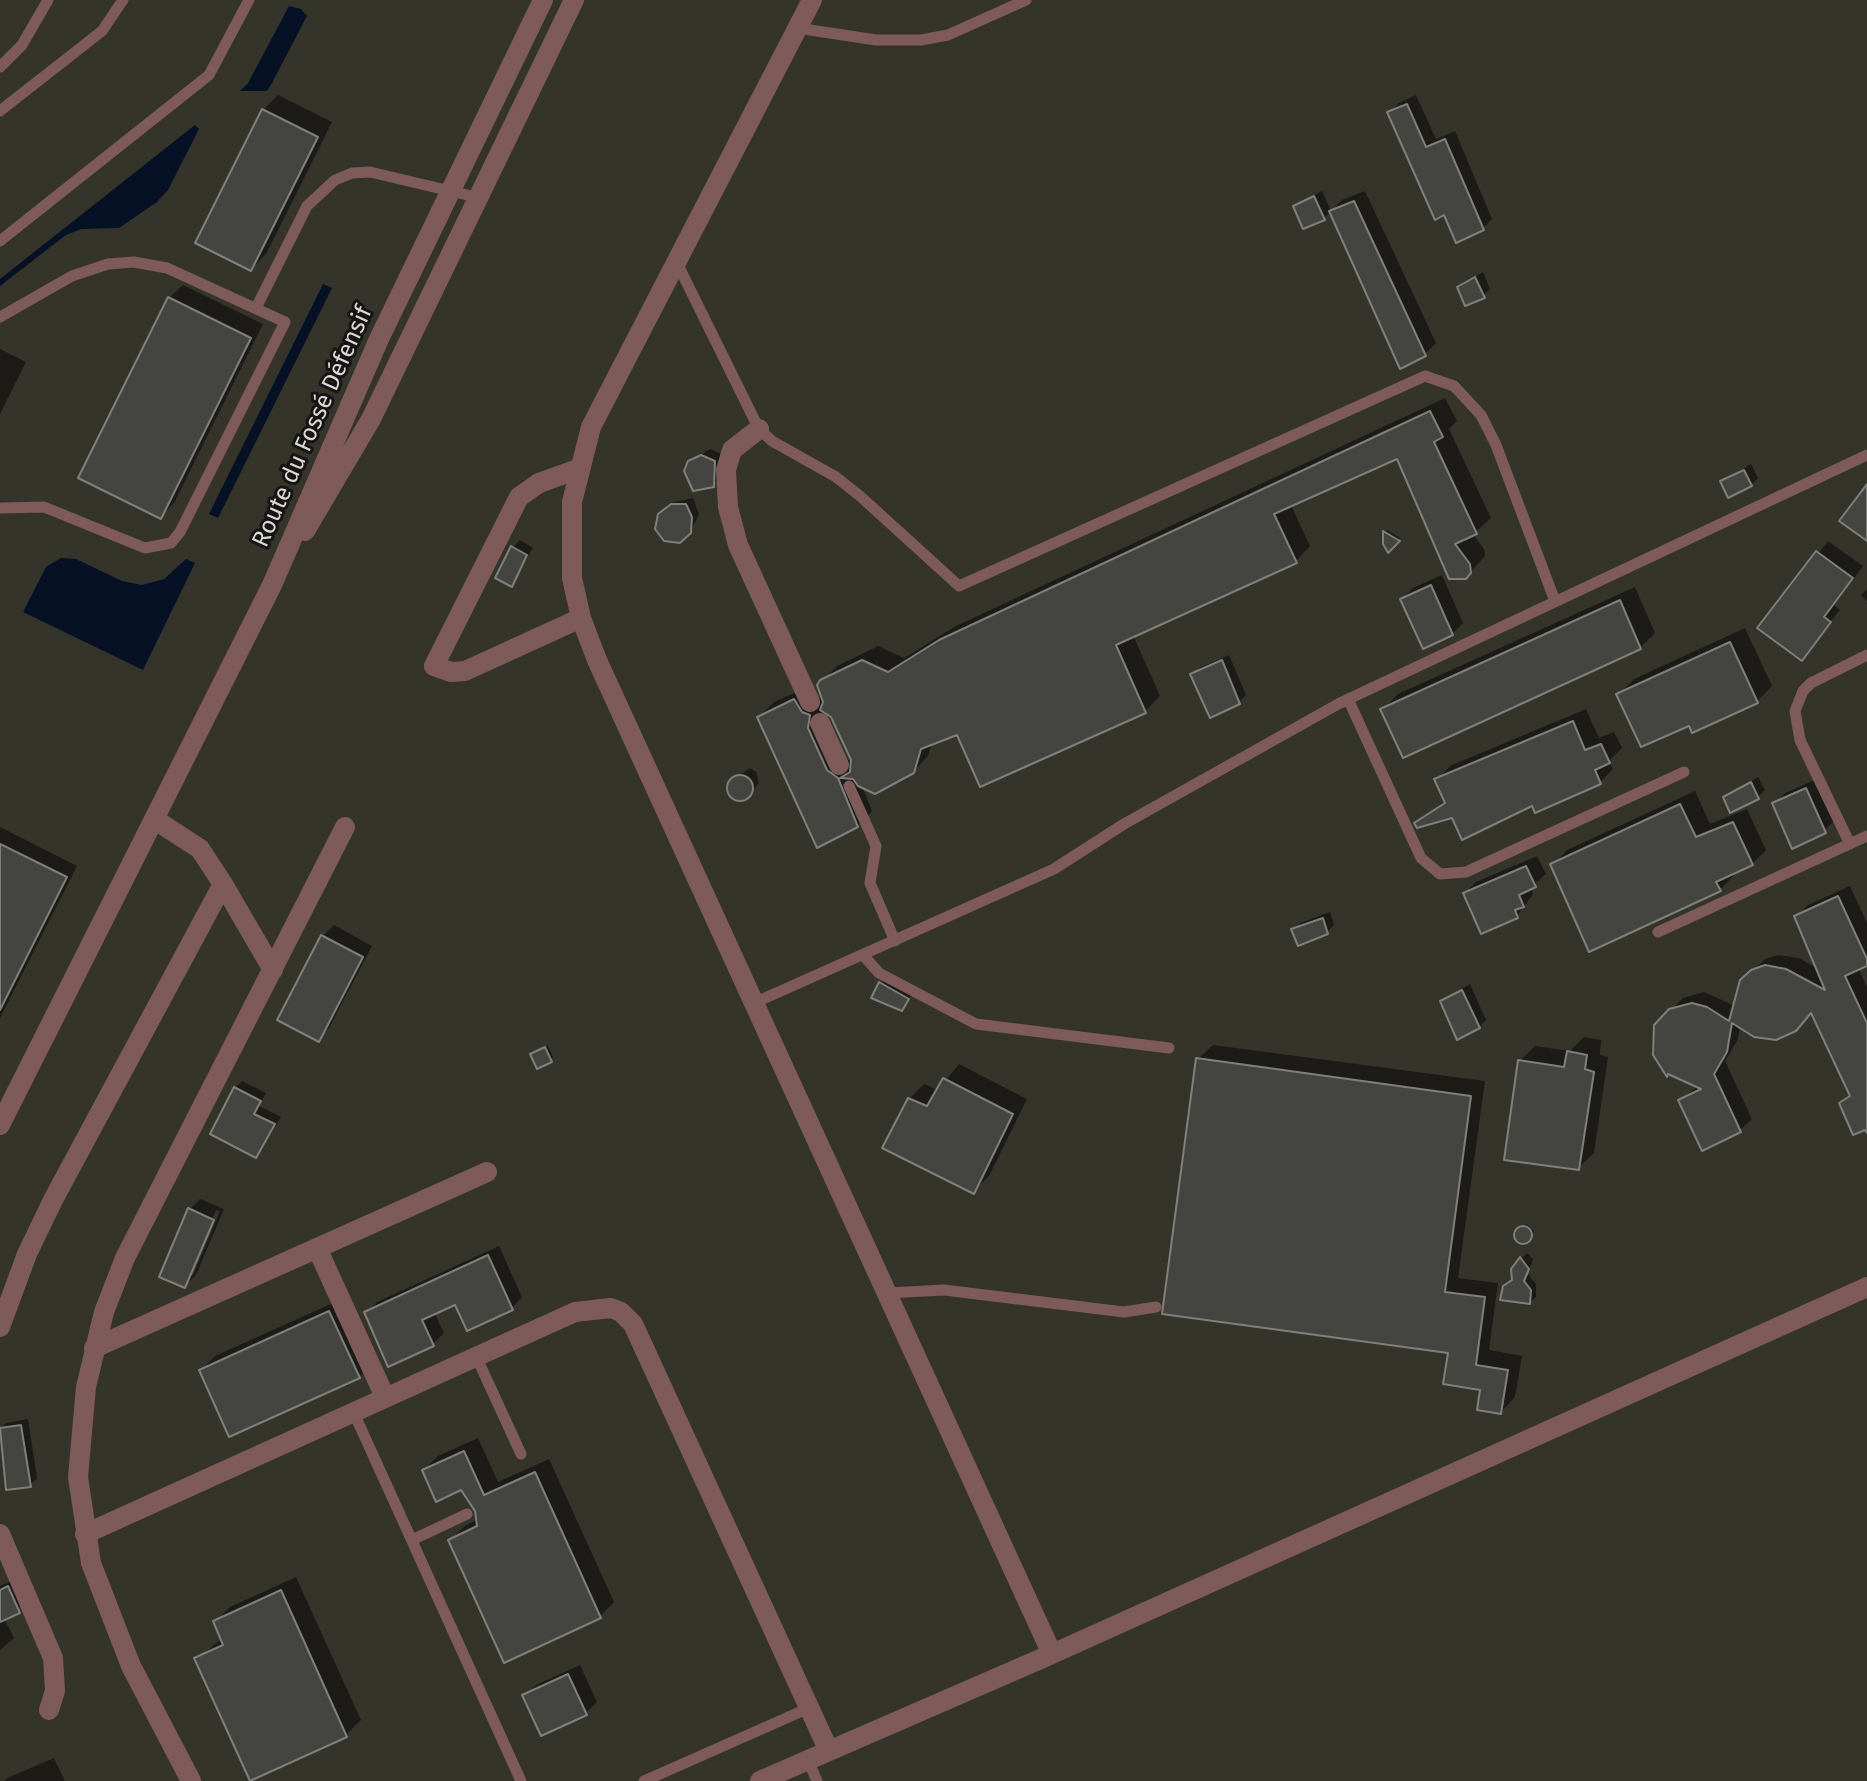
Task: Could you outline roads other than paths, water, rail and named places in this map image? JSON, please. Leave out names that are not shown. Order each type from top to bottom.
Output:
[{"type":"street","name":"Route du Fossé Défensif","points":[[272,585],[324,461],[449,190],[543,0]]},
{"type":"street","name":"Route du Fossé Défensif","points":[[272,585],[362,435],[574,0]]},
{"type":"street","points":[[812,0],[595,416],[578,469],[570,533],[572,578],[581,618],[597,660],[1052,1654]]},
{"type":"street","points":[[759,429],[732,450],[726,470],[728,507],[738,545],[810,702]]},
{"type":"street","points":[[578,469],[539,483],[519,497],[434,666],[451,672],[465,671],[581,618]]},
{"type":"street","points":[[0,1125],[272,585]]},
{"type":"street","points":[[820,723],[839,765]]},
{"type":"street","points":[[154,819],[200,849],[273,970]]},
{"type":"street","points":[[191,1781],[120,1641],[94,1575],[78,1490],[78,1452],[94,1348],[125,1258],[345,827]]},
{"type":"street","points":[[0,1327],[48,1210],[223,884]]},
{"type":"street","points":[[94,1348],[487,1172]]},
{"type":"street","points":[[317,1248],[385,1397]]},
{"type":"street","points":[[760,1781],[1052,1654],[1867,1287]]},
{"type":"street","points":[[85,1534],[583,1309],[611,1308],[628,1317],[829,1751]]},
{"type":"street","points":[[0,1534],[53,1658],[55,1691],[49,1710]]},
{"type":"lane","points":[[0,67],[22,45],[48,0]]},
{"type":"lane","points":[[0,111],[102,31],[123,0]]},
{"type":"lane","points":[[0,241],[209,75],[249,0]]},
{"type":"lane","points":[[797,28],[876,40],[921,40],[948,35],[1026,0]]},
{"type":"lane","points":[[256,308],[307,206],[335,180],[352,173],[370,172],[480,198]]},
{"type":"lane","points":[[0,317],[72,276],[108,264],[134,262],[167,268],[285,322],[180,532],[171,543],[145,548],[44,507],[0,508]]},
{"type":"lane","points":[[676,262],[759,429],[772,441],[848,486],[959,586],[1410,380],[1435,377],[1464,394],[1489,429],[1555,601]]},
{"type":"lane","points":[[754,1003],[1054,869],[1124,824],[1348,699],[1867,455]]},
{"type":"lane","points":[[1850,844],[1800,740],[1795,711],[1803,691],[1811,683],[1867,655]]},
{"type":"lane","points":[[1348,699],[1421,858],[1440,874],[1466,872],[1684,772]]},
{"type":"lane","points":[[849,786],[876,846],[870,883],[895,941]]},
{"type":"lane","points":[[1658,932],[1867,836]]},
{"type":"lane","points":[[863,955],[879,973],[976,1024],[1169,1048]]},
{"type":"lane","points":[[887,1293],[944,1290],[1131,1312],[1156,1307]]},
{"type":"lane","points":[[476,1356],[521,1454]]},
{"type":"lane","points":[[353,1411],[521,1781]]},
{"type":"lane","points":[[412,1540],[467,1514]]},
{"type":"lane","points":[[644,1781],[809,1708]]},
{"type":"lane","points":[[808,1760],[817,1781]]},
{"type":"water","points":[[289,6],[301,9],[307,16],[272,83],[267,91],[240,91],[248,83]]},
{"type":"water","points":[[195,125],[199,129],[168,190],[157,202],[119,228],[81,229],[66,235],[0,286],[0,279]]},
{"type":"water","points":[[323,284],[332,288],[218,518],[209,514]]},
{"type":"water","points":[[61,558],[76,559],[122,581],[142,585],[164,579],[186,559],[195,563],[143,670],[23,612],[46,567]]}]
